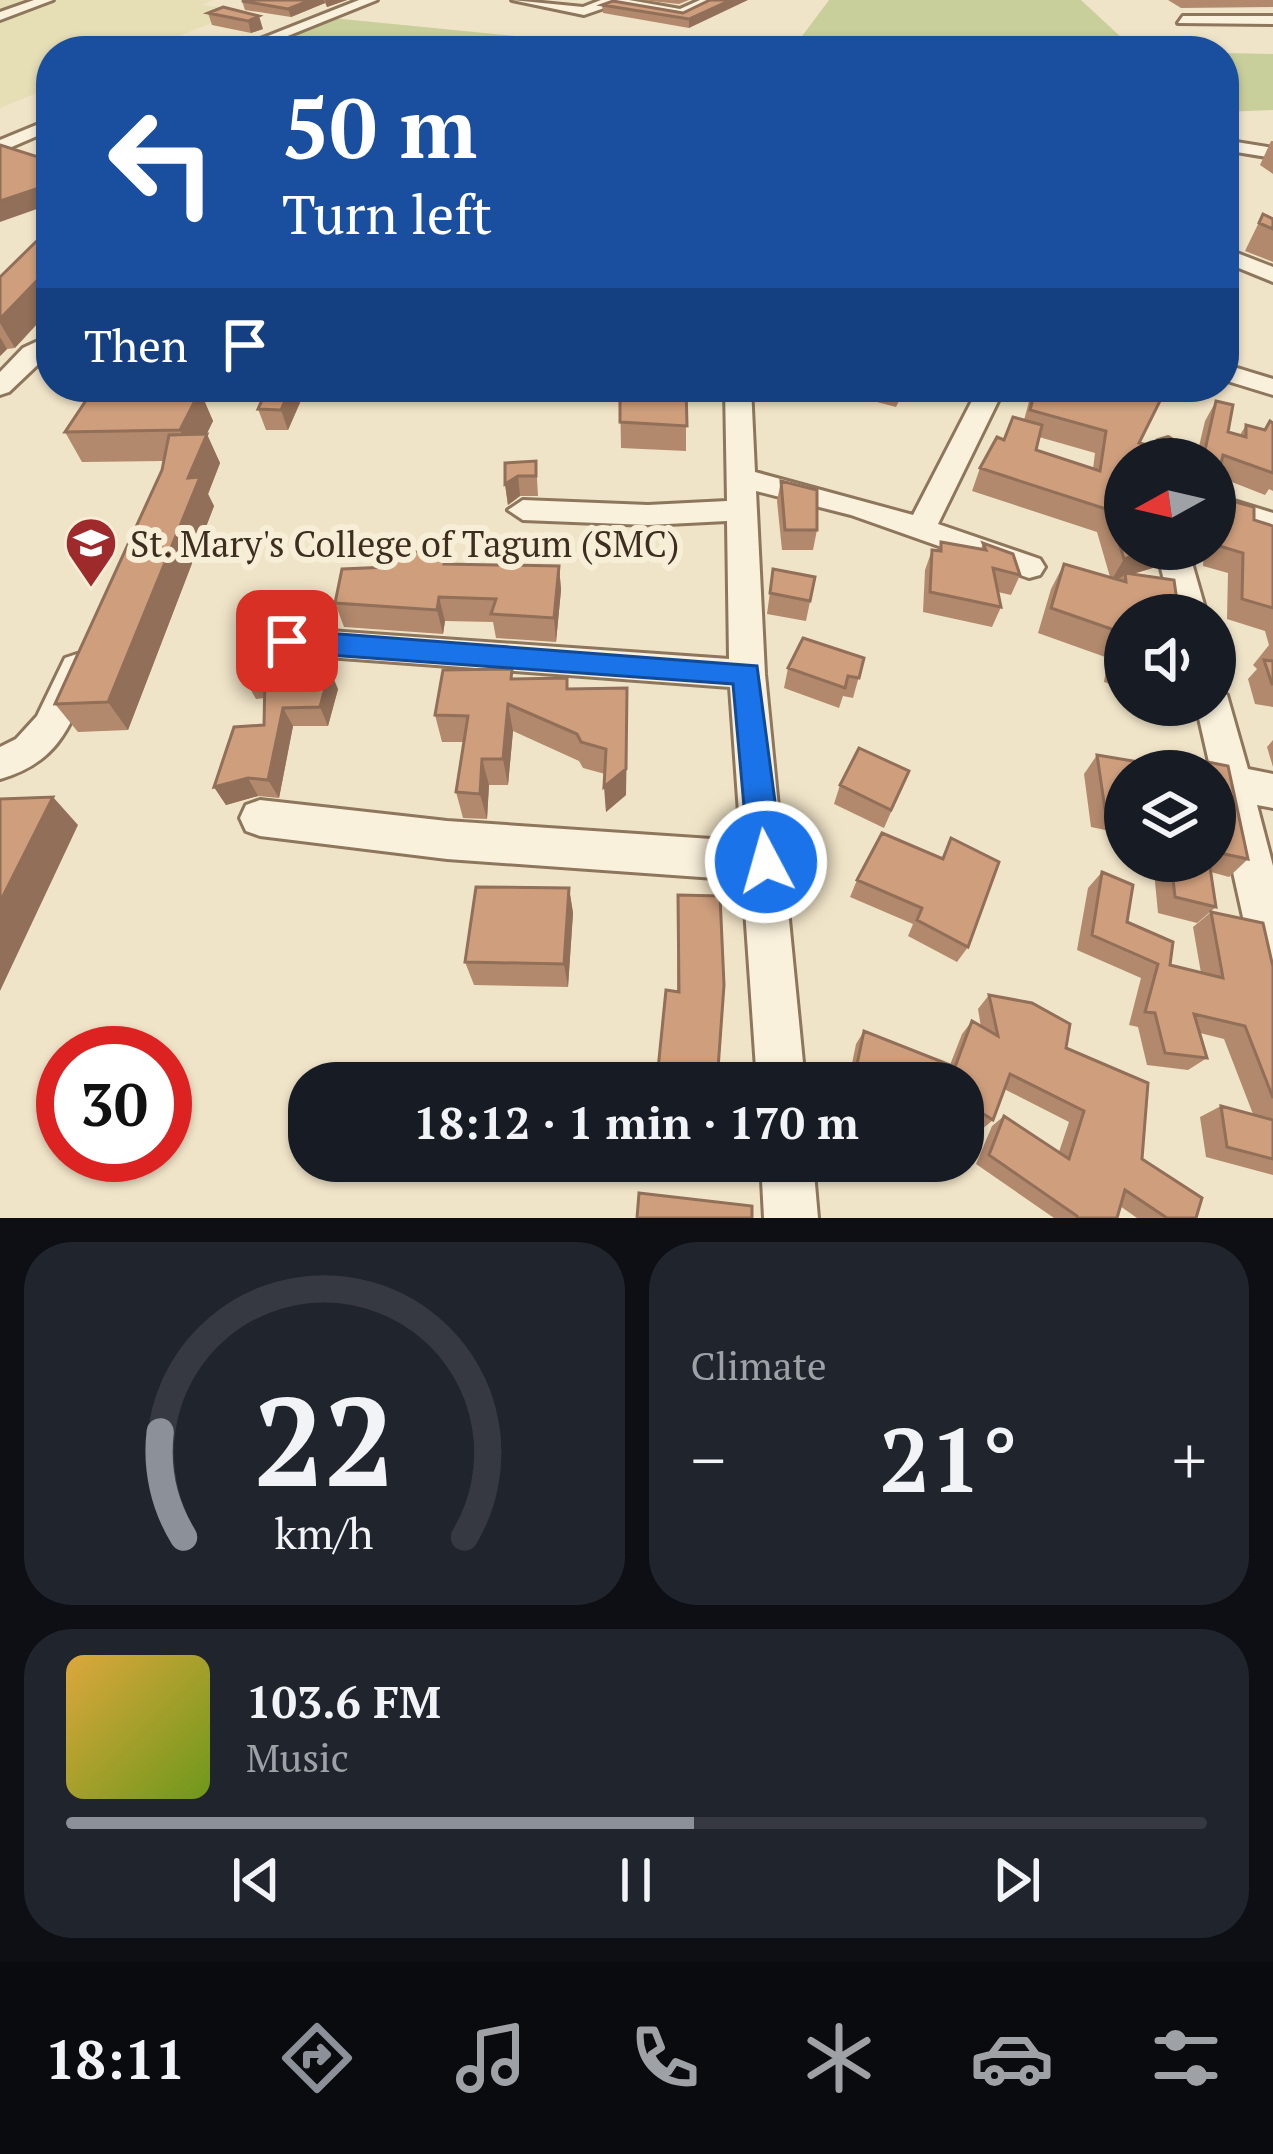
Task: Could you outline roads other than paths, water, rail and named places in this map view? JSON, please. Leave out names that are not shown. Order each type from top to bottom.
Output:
[{"type":"street","points":[[0,16],[46,0]]},
{"type":"street","points":[[276,36],[371,0]]},
{"type":"street","points":[[518,0],[584,11],[610,0],[681,13],[711,0]]},
{"type":"street","points":[[257,19],[299,27]]},
{"type":"street","points":[[1183,20],[1273,20]]},
{"type":"street","points":[[0,146],[36,131]]},
{"type":"street","points":[[31,133],[36,134]]},
{"type":"street","points":[[1239,147],[1273,153]]},
{"type":"street","points":[[1239,260],[1273,275]]},
{"type":"street","points":[[0,386],[36,351]]},
{"type":"street","points":[[1239,377],[1273,387]]},
{"type":"street","points":[[739,402],[747,674],[780,1062]]},
{"type":"street","points":[[921,528],[985,402]]},
{"type":"street","points":[[523,510],[648,515],[792,488],[1029,566]]},
{"type":"street","points":[[1236,512],[1273,524]]},
{"type":"street","points":[[287,641],[747,674]]},
{"type":"street","points":[[0,763],[24,756],[39,744],[88,646]]},
{"type":"street","points":[[1224,726],[1254,787],[1273,953]]},
{"type":"street","points":[[260,818],[404,837],[766,862]]},
{"type":"street","points":[[788,1182],[791,1218]]},
{"type":"place","name":"St. Mary's College of Tagum (SMC)","points":[[91,589]]}]
